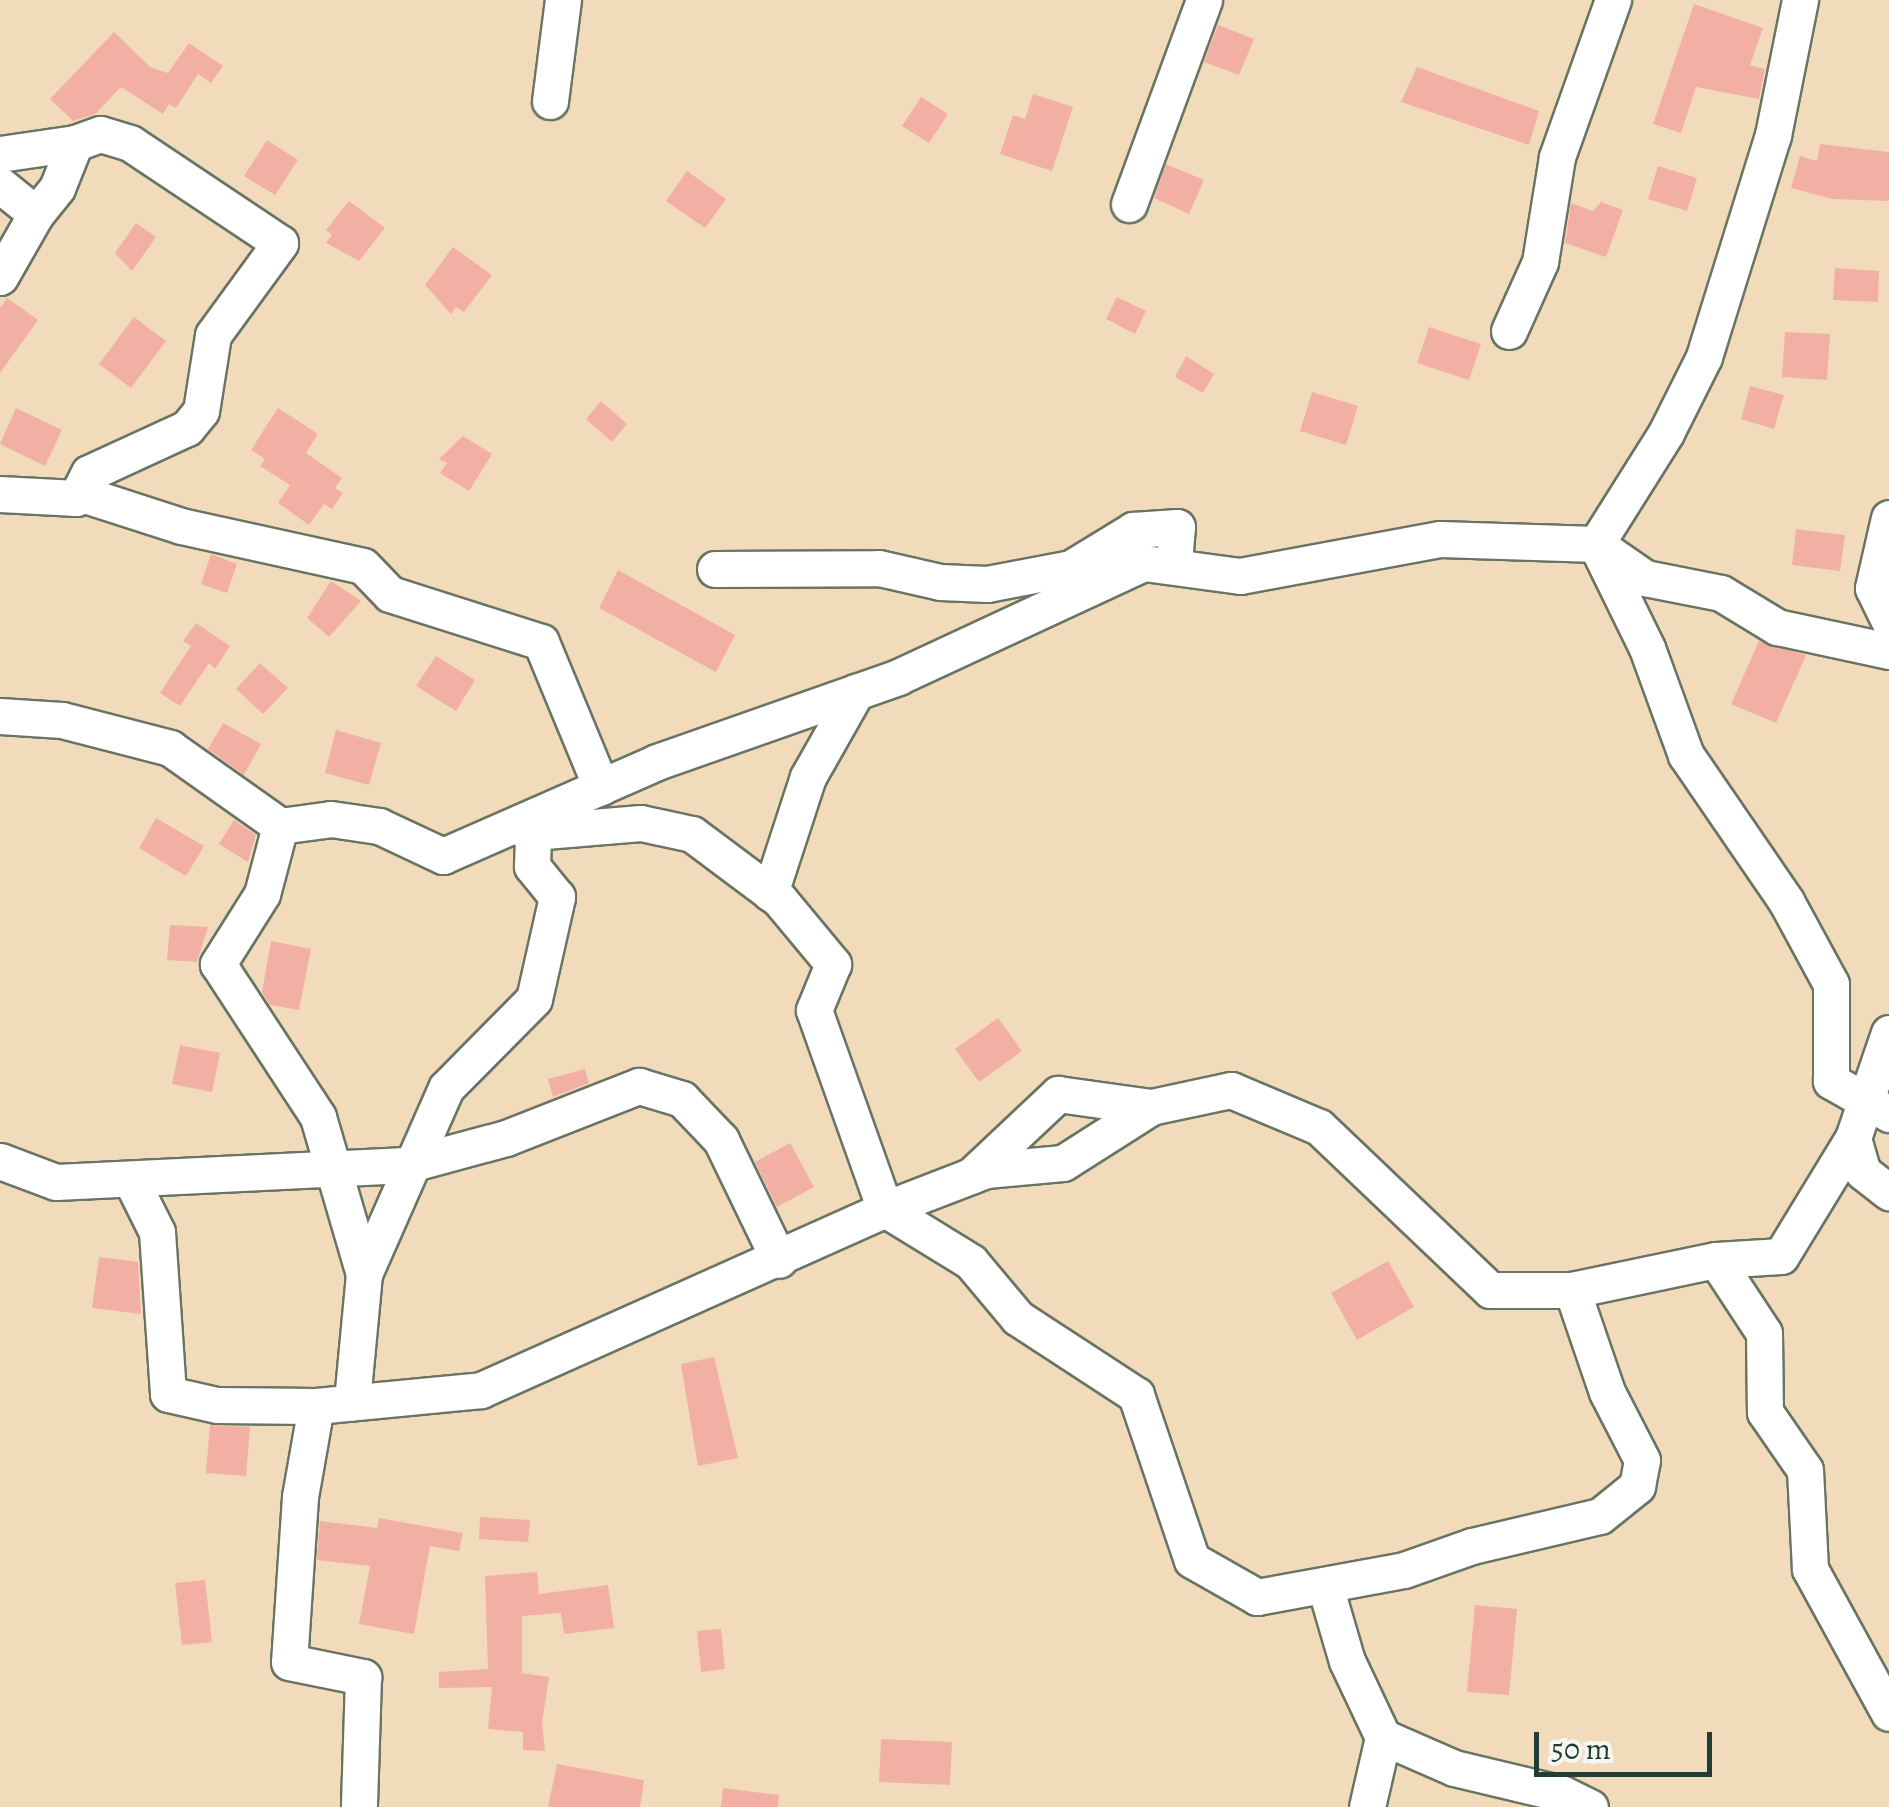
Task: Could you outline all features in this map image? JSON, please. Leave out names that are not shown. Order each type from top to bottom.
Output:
[{"type":"street","points":[[550,100],[562,0]]},
{"type":"street","points":[[1129,204],[1204,0]]},
{"type":"street","points":[[1510,331],[1540,262],[1557,157],[1612,0]]},
{"type":"street","points":[[1596,544],[1666,433],[1704,357],[1769,152],[1800,0]]},
{"type":"street","points":[[0,154],[75,143],[100,134],[130,144],[280,244],[213,335],[202,411],[186,428],[89,473],[76,498],[0,494]]},
{"type":"street","points":[[0,277],[36,214],[57,188],[75,143]]},
{"type":"street","points":[[0,185],[36,214]]},
{"type":"street","points":[[79,493],[181,526],[364,566],[390,594],[541,642],[602,787]]},
{"type":"street","points":[[1889,518],[1873,588],[1889,621]]},
{"type":"street","points":[[715,569],[879,568],[940,582],[987,584],[1071,568],[1134,530],[1177,527],[1174,564]]},
{"type":"street","points":[[0,716],[77,723],[170,748],[280,826],[331,820],[380,826],[444,856],[524,829],[602,787],[856,692],[1122,569],[1174,564],[1240,576],[1440,539],[1596,544],[1645,578],[1721,594],[1777,626],[1889,651]]},
{"type":"street","points":[[1596,544],[1646,648],[1686,755],[1786,902],[1831,984],[1831,1080],[1869,1119]]},
{"type":"street","points":[[770,893],[808,777],[856,692]]},
{"type":"street","points":[[524,829],[642,823],[692,834],[770,893],[833,964],[814,1010],[885,1209],[972,1262],[1018,1318],[1136,1395],[1192,1560],[1257,1597],[1325,1586],[1600,1516],[1637,1486],[1642,1460],[1608,1392],[1572,1290]]},
{"type":"street","points":[[280,826],[262,894],[218,964],[318,1117],[328,1170],[364,1274]]},
{"type":"street","points":[[352,1402],[364,1274],[446,1088],[534,999],[557,897],[532,866],[524,829]]},
{"type":"street","points":[[1889,1032],[1869,1119],[1863,1172],[1889,1192]]},
{"type":"street","points":[[0,1161],[56,1182],[132,1182],[413,1164],[506,1138],[639,1086],[682,1100],[721,1140],[778,1260]]},
{"type":"street","points":[[970,1176],[1058,1094],[1151,1107],[1232,1090],[1319,1126],[1490,1290],[1572,1290],[1716,1260],[1781,1256],[1869,1119]]},
{"type":"street","points":[[132,1182],[157,1232],[168,1394],[217,1404],[316,1406],[481,1390],[885,1209],[970,1176],[1063,1163],[1151,1107]]},
{"type":"street","points":[[1716,1260],[1764,1333],[1764,1412],[1806,1470],[1810,1569],[1889,1713]]},
{"type":"street","points":[[316,1406],[300,1498],[289,1662],[364,1676],[359,1807]]},
{"type":"street","points":[[1325,1586],[1348,1661],[1383,1737],[1367,1807]]},
{"type":"street","points":[[1383,1737],[1454,1768],[1564,1794],[1590,1807]]},
{"type":"building","points":[[1694,4],[1763,28],[1750,65],[1765,69],[1759,99],[1696,87],[1681,133],[1653,124]]},
{"type":"building","points":[[1218,25],[1254,39],[1239,75],[1204,62]]},
{"type":"building","points":[[114,32],[150,67],[168,73],[189,43],[223,66],[211,83],[198,74],[176,108],[169,104],[163,114],[121,87],[95,114],[73,121],[50,99]]},
{"type":"building","points":[[1417,67],[1539,111],[1529,145],[1401,102]]},
{"type":"building","points":[[1033,94],[1073,107],[1052,171],[1000,154],[1013,115],[1025,119]]},
{"type":"building","points":[[921,97],[948,114],[929,143],[902,126]]},
{"type":"building","points":[[267,140],[298,160],[275,195],[244,176]]},
{"type":"building","points":[[1820,144],[1889,152],[1889,201],[1833,199],[1791,188],[1800,156],[1817,161]]},
{"type":"building","points":[[1166,164],[1204,180],[1189,214],[1154,198]]},
{"type":"building","points":[[1658,166],[1697,178],[1687,211],[1648,199]]},
{"type":"building","points":[[687,171],[726,199],[705,228],[666,201]]},
{"type":"building","points":[[349,201],[385,228],[359,261],[326,243],[332,235],[326,230]]},
{"type":"building","points":[[1601,202],[1623,210],[1606,257],[1565,243],[1571,203],[1593,211]]},
{"type":"building","points":[[136,223],[156,237],[132,271],[115,253]]},
{"type":"building","points":[[453,247],[492,275],[464,312],[456,307],[451,314],[425,285]]},
{"type":"building","points":[[1835,268],[1879,271],[1878,302],[1833,300]]},
{"type":"building","points":[[1117,297],[1146,311],[1135,334],[1106,319]]},
{"type":"building","points":[[7,298],[38,320],[0,373],[0,308]]},
{"type":"building","points":[[134,317],[166,341],[131,388],[99,364]]},
{"type":"building","points":[[1429,327],[1481,344],[1469,380],[1417,363]]},
{"type":"building","points":[[1785,332],[1830,334],[1827,380],[1782,377]]},
{"type":"building","points":[[1186,356],[1214,374],[1203,393],[1175,377]]},
{"type":"building","points":[[1750,386],[1784,395],[1774,429],[1741,419]]},
{"type":"building","points":[[1312,392],[1358,406],[1346,445],[1300,431]]},
{"type":"building","points":[[601,401],[627,424],[612,442],[586,419]]},
{"type":"building","points":[[16,408],[62,430],[45,466],[0,444]]},
{"type":"building","points":[[278,408],[318,434],[306,453],[342,478],[335,488],[343,493],[332,509],[324,504],[309,525],[278,503],[290,485],[260,466],[265,459],[251,450]]},
{"type":"building","points":[[463,436],[492,454],[469,491],[440,473],[447,463],[439,459]]},
{"type":"building","points":[[1796,529],[1845,535],[1840,571],[1792,565]]},
{"type":"building","points":[[211,554],[237,564],[227,593],[201,584]]},
{"type":"building","points":[[618,570],[735,635],[716,672],[599,608]]},
{"type":"building","points":[[331,581],[361,601],[329,637],[307,618]]},
{"type":"building","points":[[196,623],[230,646],[215,669],[209,663],[180,706],[160,693],[191,646],[183,641]]},
{"type":"building","points":[[1759,641],[1806,655],[1776,723],[1731,704]]},
{"type":"building","points":[[436,656],[475,680],[456,711],[416,686]]},
{"type":"building","points":[[260,663],[288,688],[263,714],[236,689]]},
{"type":"building","points":[[223,723],[261,744],[244,775],[208,749]]},
{"type":"building","points":[[336,730],[381,743],[369,785],[325,773]]},
{"type":"building","points":[[156,818],[204,846],[186,876],[139,848]]},
{"type":"building","points":[[234,820],[256,835],[248,862],[219,844]]},
{"type":"building","points":[[170,925],[208,927],[197,962],[167,960]]},
{"type":"building","points":[[271,941],[311,949],[299,1010],[270,1005],[262,992]]},
{"type":"building","points":[[998,1018],[1022,1051],[979,1082],[955,1049]]},
{"type":"building","points":[[180,1045],[220,1053],[212,1092],[172,1084]]},
{"type":"building","points":[[585,1069],[589,1083],[553,1097],[548,1079]]},
{"type":"building","points":[[790,1143],[814,1187],[777,1207],[755,1162]]},
{"type":"building","points":[[99,1257],[138,1262],[141,1314],[92,1308]]},
{"type":"building","points":[[1388,1261],[1414,1307],[1357,1340],[1331,1293]]},
{"type":"building","points":[[714,1357],[738,1458],[698,1466],[681,1364]]},
{"type":"building","points":[[210,1425],[250,1427],[246,1476],[206,1473]]},
{"type":"building","points":[[480,1517],[530,1520],[528,1542],[479,1539]]},
{"type":"building","points":[[379,1518],[463,1533],[459,1551],[430,1546],[414,1634],[359,1624],[370,1566],[317,1560],[320,1521],[377,1528]]},
{"type":"building","points":[[537,1572],[539,1594],[608,1585],[614,1628],[564,1634],[561,1613],[522,1616],[522,1673],[549,1677],[542,1723],[545,1751],[523,1750],[523,1732],[488,1729],[492,1687],[439,1688],[439,1672],[488,1669],[485,1576]]},
{"type":"building","points":[[205,1580],[212,1642],[182,1645],[175,1583]]},
{"type":"building","points":[[1475,1605],[1517,1609],[1509,1695],[1467,1692]]},
{"type":"building","points":[[721,1629],[725,1669],[701,1672],[697,1631]]},
{"type":"building","points":[[881,1739],[952,1742],[950,1785],[879,1782]]},
{"type":"building","points":[[557,1764],[644,1780],[640,1807],[548,1807]]},
{"type":"building","points":[[723,1788],[779,1795],[778,1807],[721,1807]]}]
